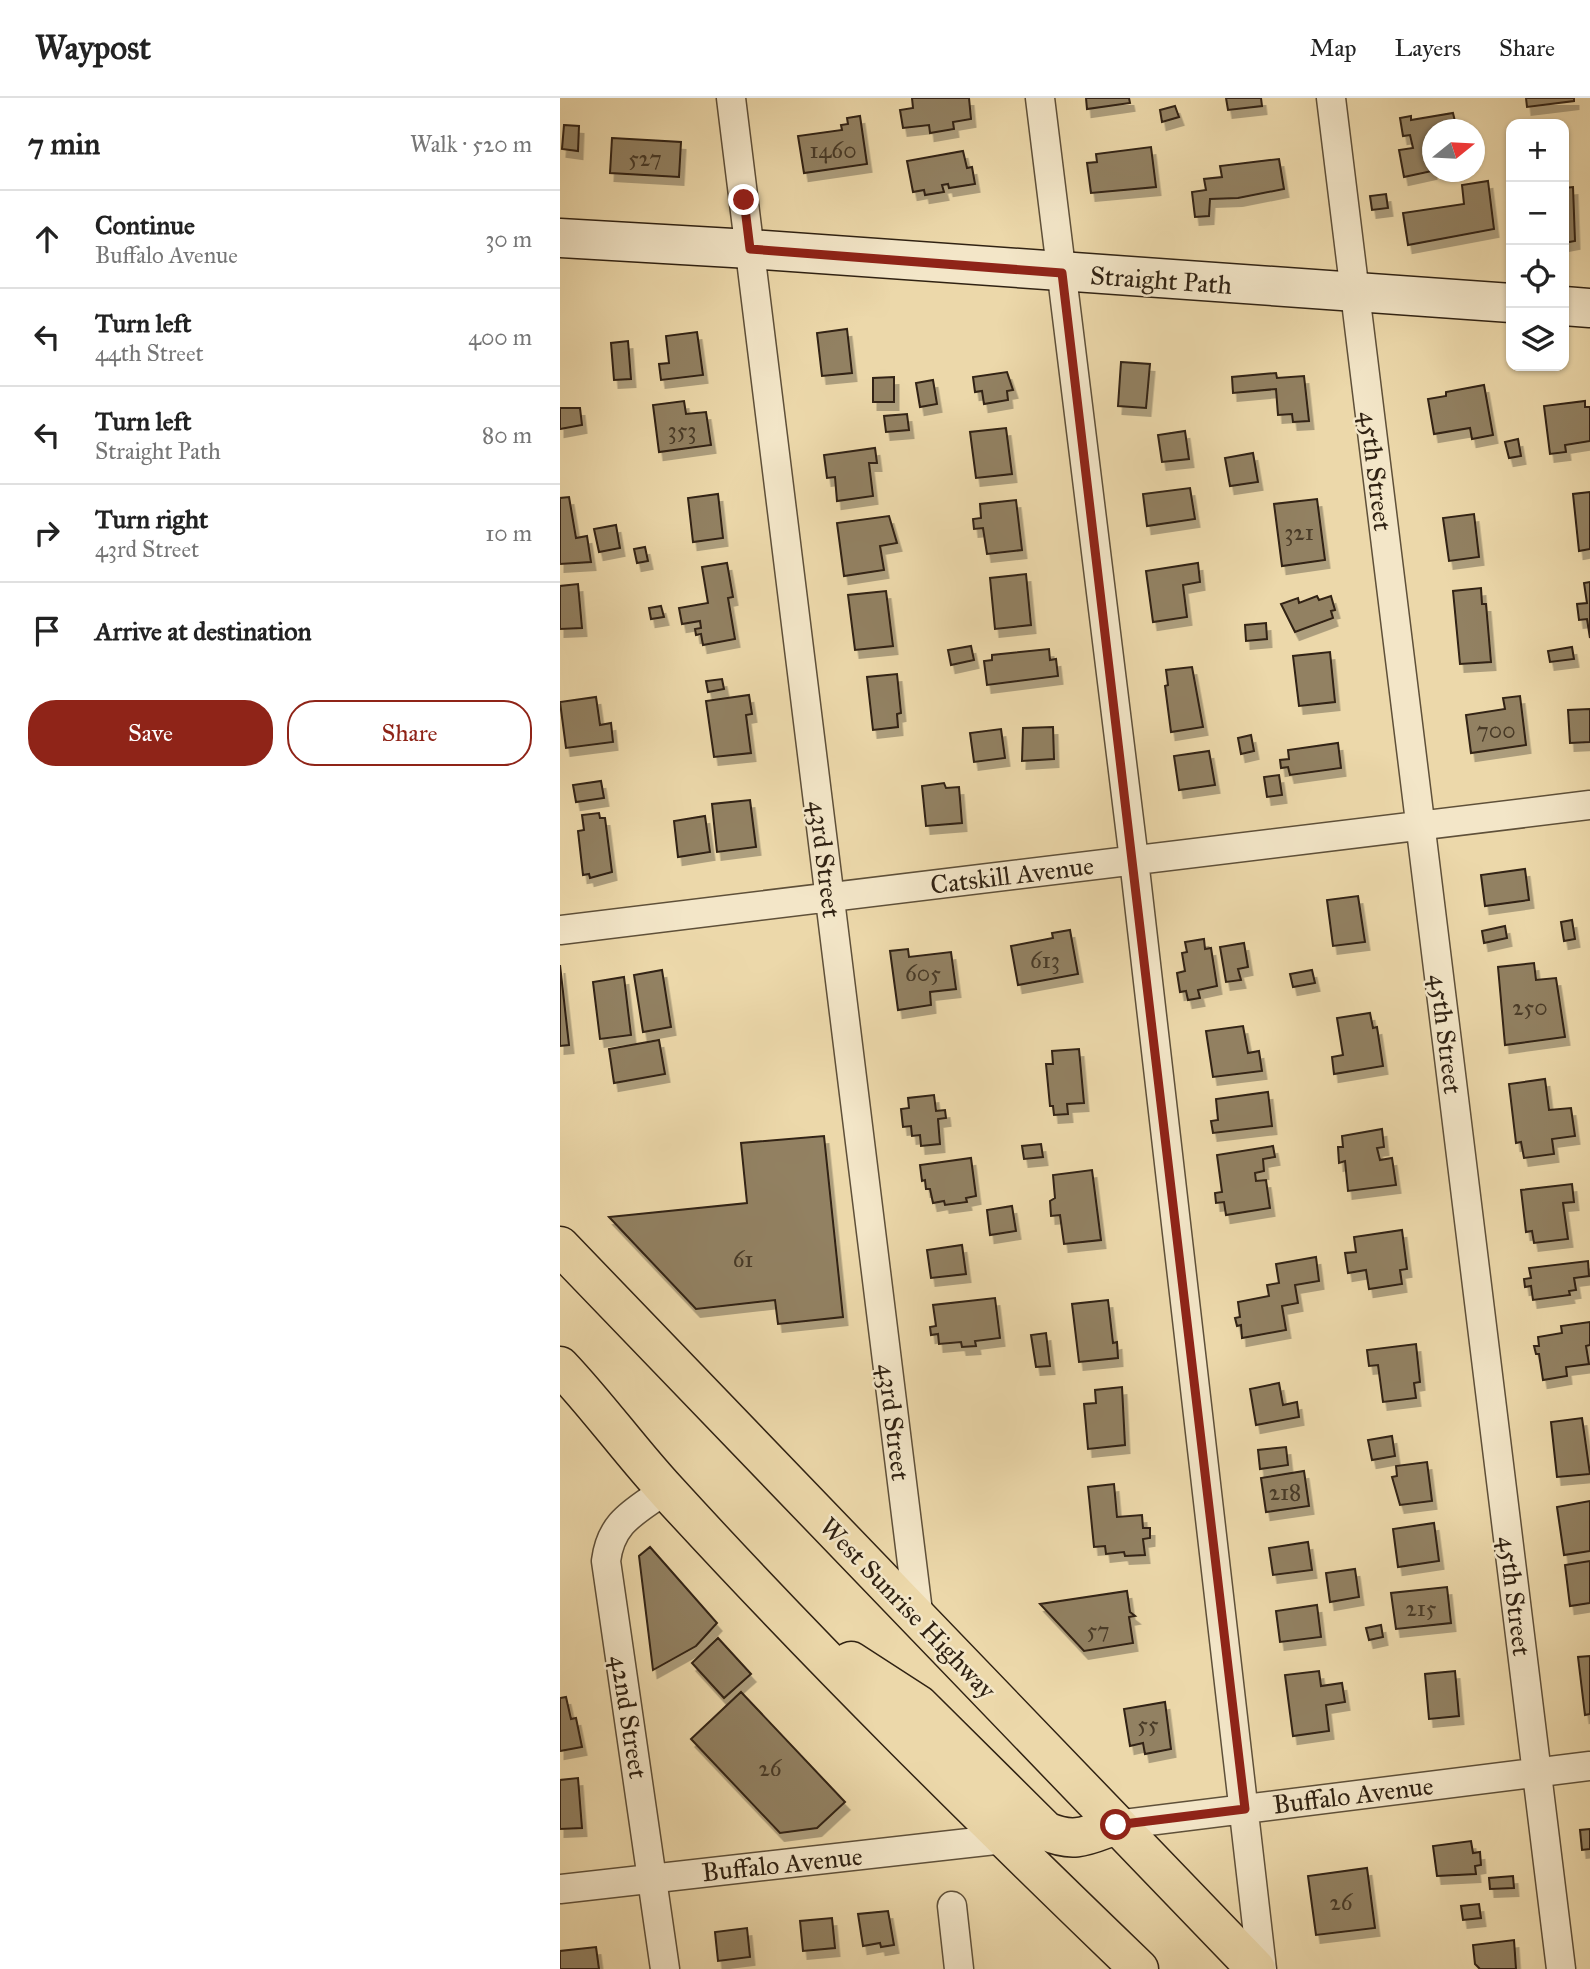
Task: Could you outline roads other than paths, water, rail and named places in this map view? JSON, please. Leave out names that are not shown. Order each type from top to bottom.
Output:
[{"type":"highway","name":"West Sunrise Highway","points":[[560,1246],[1256,1969]]},
{"type":"highway","points":[[560,1366],[665,1490],[1004,1839],[1139,1969]]},
{"type":"highway","points":[[791,1621],[919,1705],[1046,1831],[1063,1838],[1078,1838],[1116,1825]]},
{"type":"main road","name":"Straight Path","points":[[560,239],[750,249],[1506,303]]},
{"type":"main road","points":[[1569,306],[1590,308]]},
{"type":"street","name":"43rd Street","points":[[731,98],[919,1620]]},
{"type":"street","points":[[1040,98],[1134,860],[1262,1969]]},
{"type":"street","name":"45th Street","points":[[1331,98],[1561,1969]]},
{"type":"street","name":"Catskill Avenue","points":[[560,930],[1590,805]]},
{"type":"street","name":"42nd Street","points":[[665,1490],[626,1518],[609,1539],[606,1561],[654,1878],[665,1969]]},
{"type":"street","name":"Buffalo Avenue","points":[[1116,1825],[1590,1766]]},
{"type":"street","name":"Buffalo Avenue","points":[[560,1889],[1004,1839]]},
{"type":"street","points":[[952,1906],[959,1969]]}]
